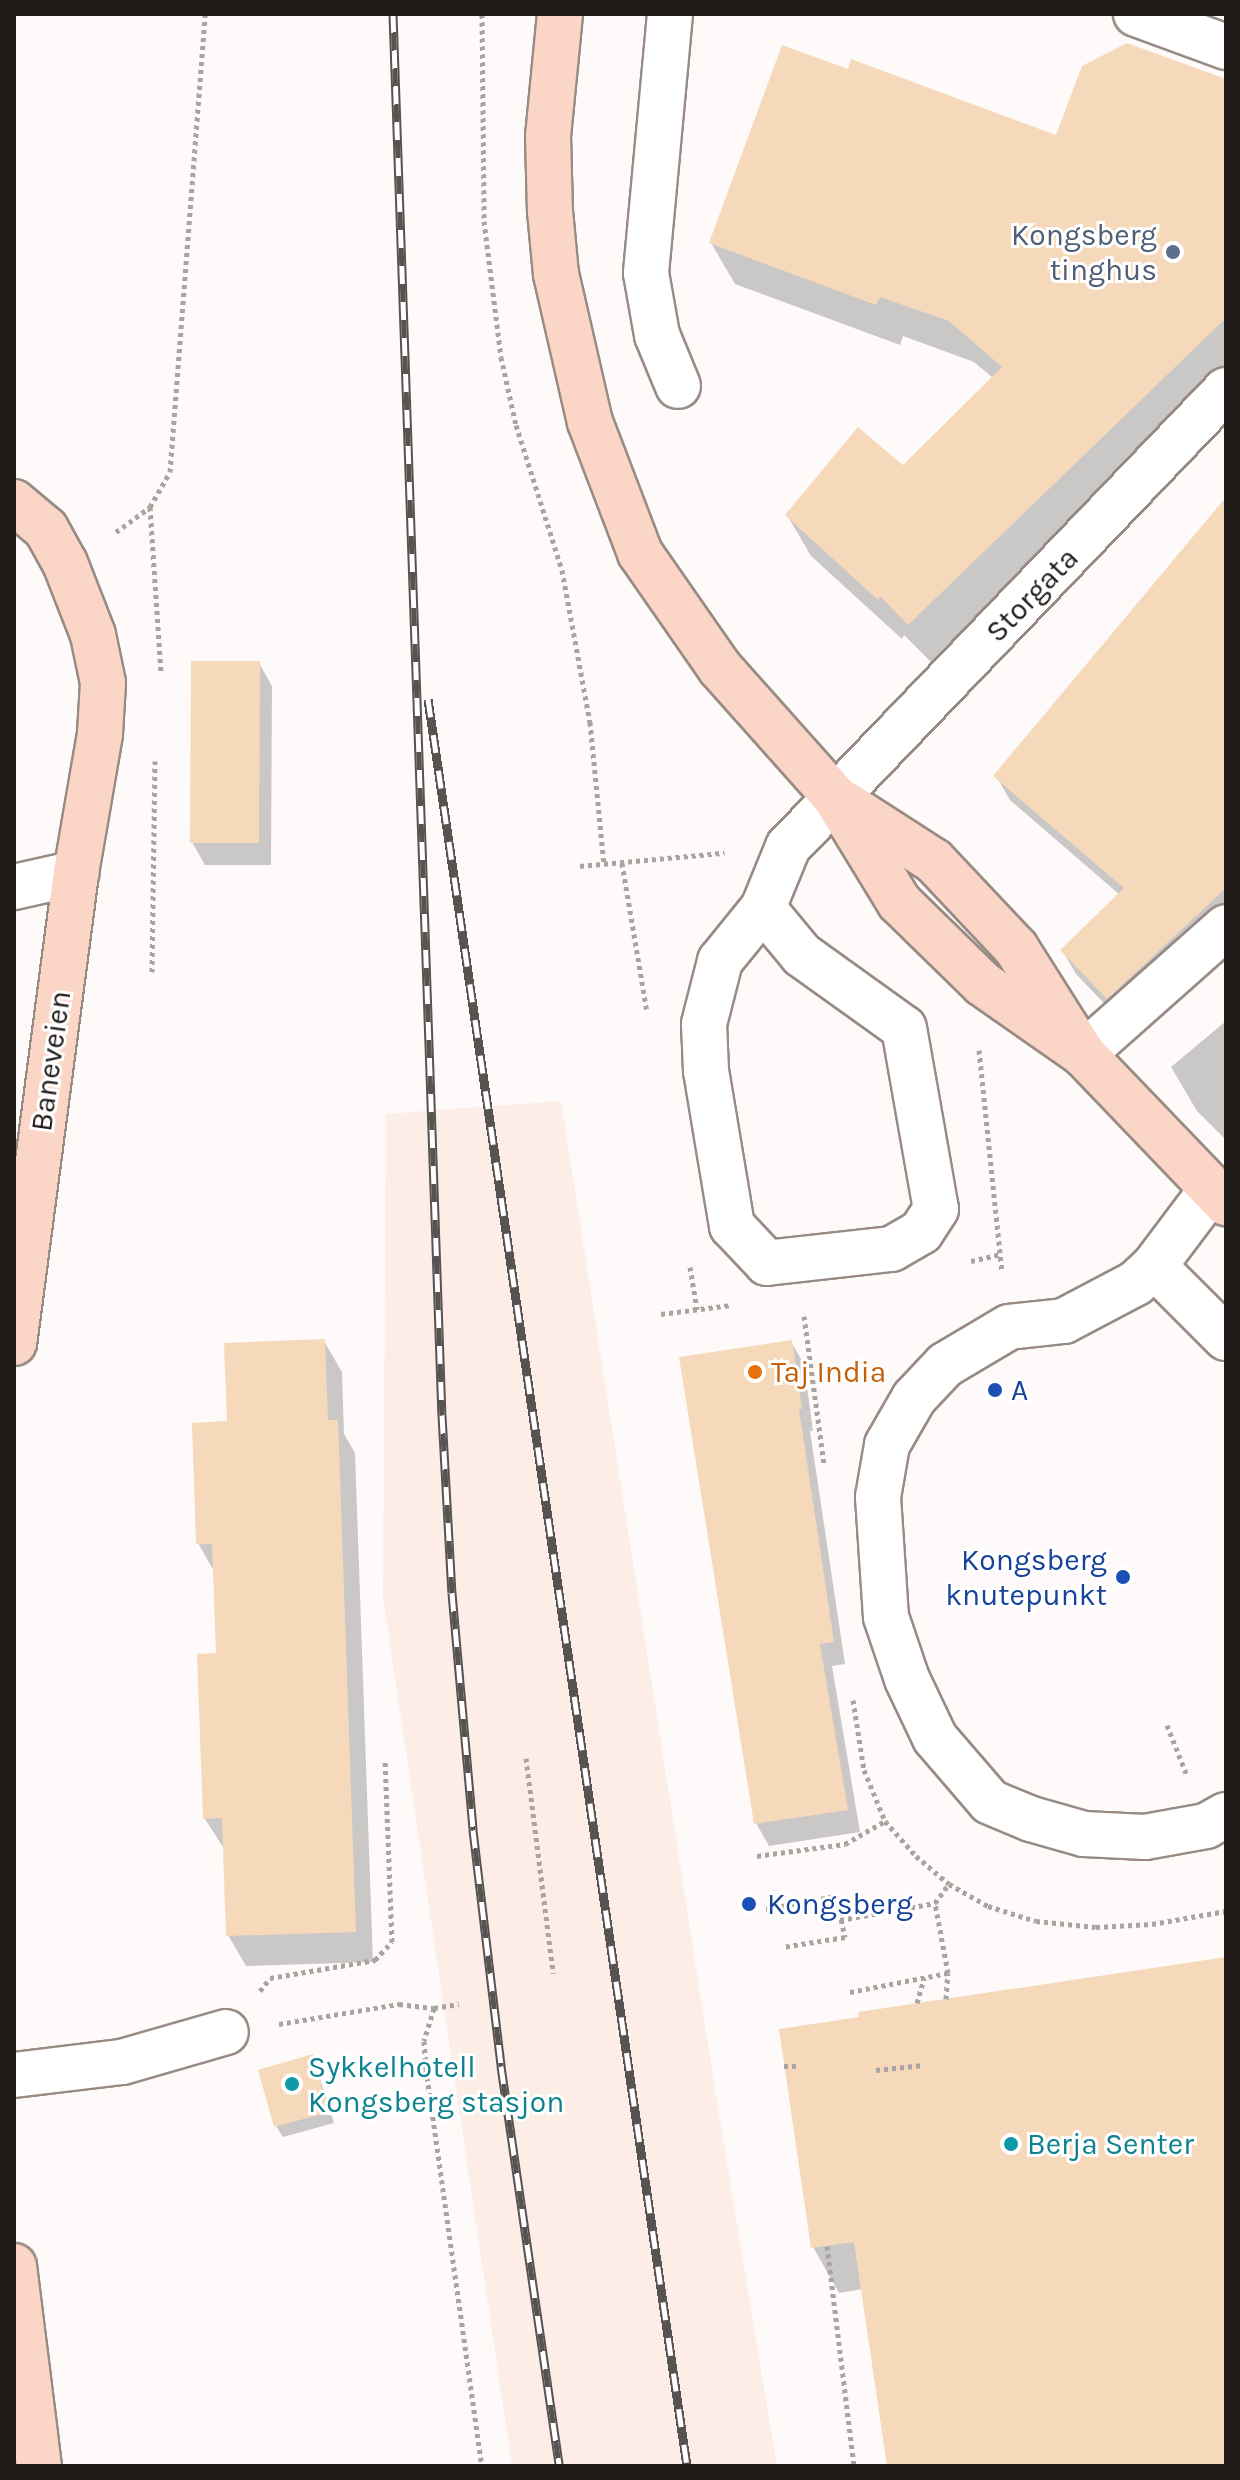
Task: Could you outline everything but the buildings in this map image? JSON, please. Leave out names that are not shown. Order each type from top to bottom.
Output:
[{"type":"main road","points":[[560,14],[548,136],[556,274],[571,347],[599,447],[640,553],[677,610],[756,711],[835,797],[934,861],[1016,948],[1083,1054],[1219,1196]]},
{"type":"main road","name":"Baneveien","points":[[14,502],[46,529],[65,563],[93,635],[103,683],[100,734],[76,873],[14,1343]]},
{"type":"main road","points":[[14,2266],[39,2466]]},
{"type":"street","points":[[670,14],[646,273],[657,335],[678,386]]},
{"type":"street","points":[[1136,14],[1226,47]]},
{"type":"street","name":"Storgata","points":[[788,847],[1226,390]]},
{"type":"street","points":[[763,908],[802,955],[904,1028],[936,1209],[921,1232],[891,1249],[767,1263],[732,1226],[706,1071],[704,1024],[720,961],[763,908],[788,847]]},
{"type":"street","points":[[14,887],[76,873]]},
{"type":"street","points":[[1083,1054],[1226,927]]},
{"type":"street","points":[[1219,1196],[1136,1283],[1064,1321],[1009,1327],[945,1365],[914,1398],[887,1445],[878,1497],[886,1617],[907,1679],[935,1738],[990,1802],[1084,1834],[1114,1836],[1145,1837],[1191,1829],[1206,1826],[1226,1815]]},
{"type":"street","points":[[1154,1266],[1226,1338]]},
{"type":"street","points":[[14,2075],[122,2062],[226,2032]]},
{"type":"path","points":[[116,532],[150,507],[170,472],[205,14]]},
{"type":"path","points":[[482,14],[484,221],[492,294],[516,425],[562,570],[590,722],[604,865]]},
{"type":"path","points":[[580,866],[788,847]]},
{"type":"path","points":[[526,1758],[553,1973]]},
{"type":"path","points":[[226,2032],[270,1978],[375,1960],[392,1942],[385,1762]]},
{"type":"path","points":[[757,1856],[845,1844],[885,1821]]},
{"type":"path","points":[[840,1920],[935,1903],[949,1884]]},
{"type":"path","points":[[766,1909],[836,1896],[845,1937],[783,1947]]},
{"type":"path","points":[[935,1903],[948,1973],[946,1999]]},
{"type":"path","points":[[850,1992],[948,1973]]},
{"type":"path","points":[[917,2003],[924,1978]]},
{"type":"path","points":[[310,2019],[399,2004],[434,2008],[459,2004]]},
{"type":"path","points":[[434,2008],[424,2041],[426,2069],[468,2385],[482,2466]]},
{"type":"path","points":[[876,2070],[924,2065]]},
{"type":"path","points":[[784,2066],[796,2066]]},
{"type":"path","points":[[827,2246],[854,2466]]},
{"type":"shaded area","points":[[561,1101],[777,2466],[512,2466],[383,1597],[386,1114]]},
{"type":"railway","points":[[393,14],[442,1415],[452,1593],[473,1830],[501,2066],[559,2466]]},
{"type":"railway","points":[[428,699],[687,2466]]},
{"type":"place","name":"Kongsberg tinghus","points":[[1173,252]]},
{"type":"place","name":"Taj India","points":[[755,1372]]},
{"type":"place","name":"A","points":[[995,1390]]},
{"type":"place","name":"Kongsberg knutepunkt","points":[[1123,1577]]},
{"type":"place","name":"Kongsberg","points":[[749,1904]]},
{"type":"place","name":"Sykkelhotell Kongsberg stasjon","points":[[292,2084]]},
{"type":"place","name":"Berja Senter","points":[[1011,2144]]}]
